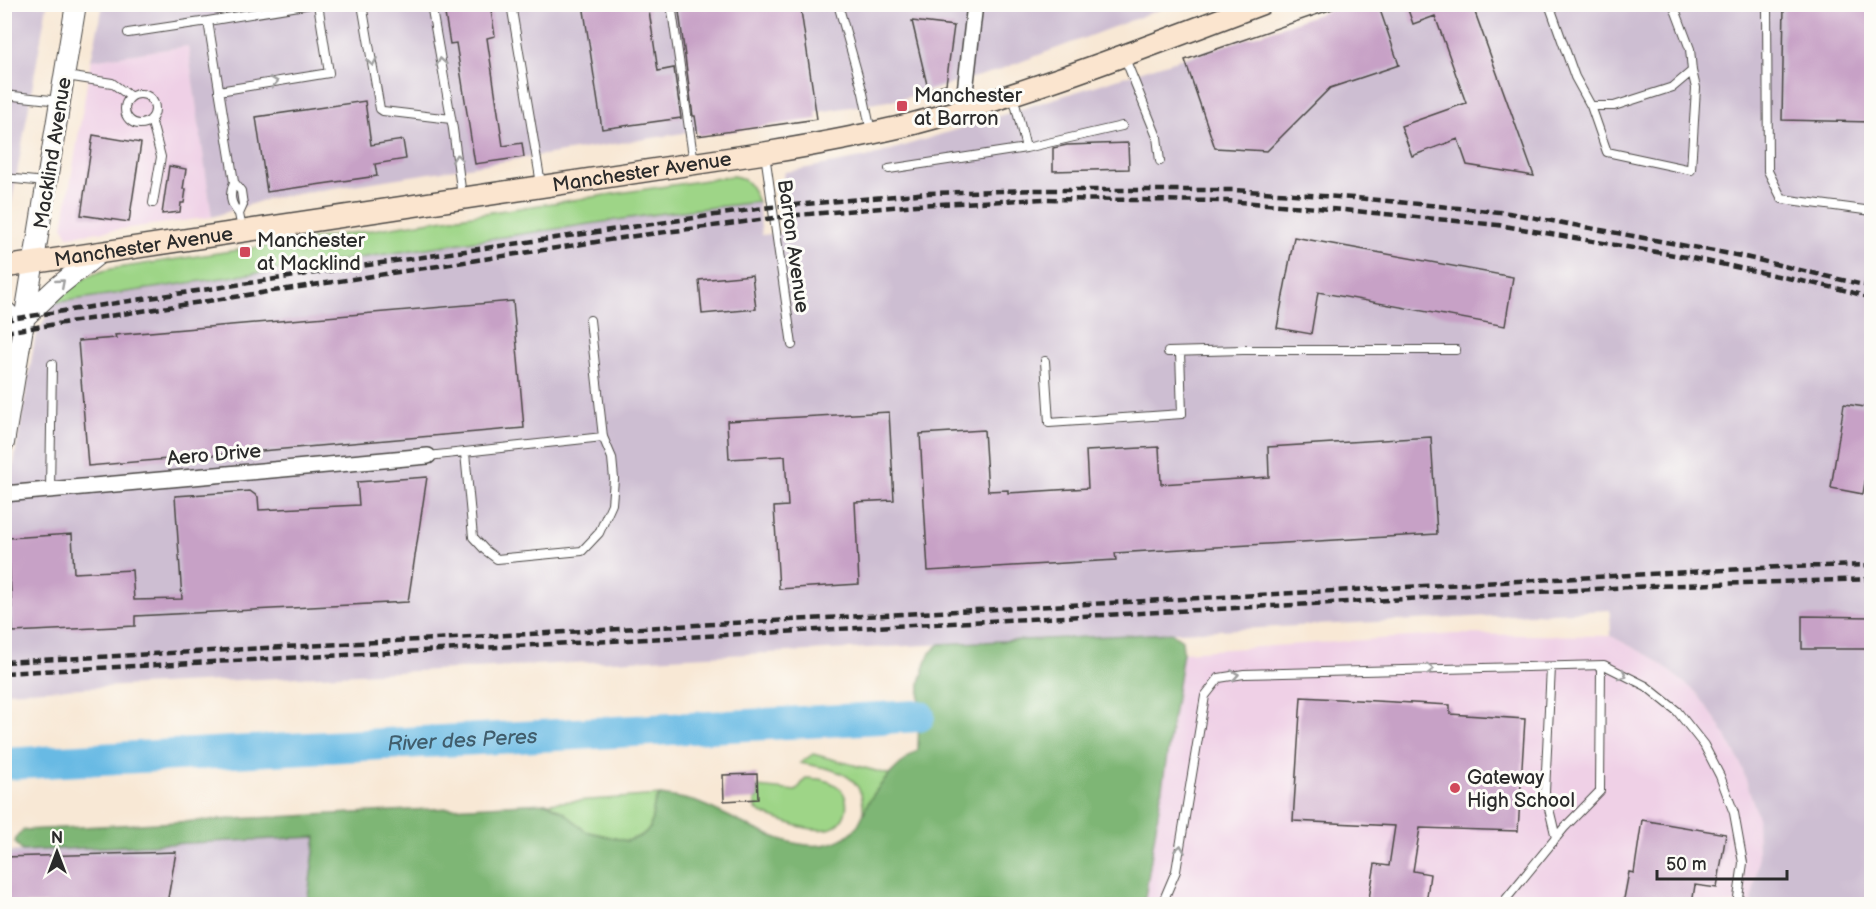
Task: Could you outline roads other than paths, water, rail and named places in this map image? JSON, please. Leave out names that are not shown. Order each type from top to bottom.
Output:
[{"type":"main road","name":"Manchester Avenue","points":[[4,267],[101,252],[241,223],[462,198],[765,153],[871,133],[963,109],[1012,93],[1261,4]]},
{"type":"street","name":"Macklind Avenue","points":[[4,443],[76,4]]},
{"type":"street","points":[[963,109],[975,4]]},
{"type":"street","points":[[4,310],[24,323],[56,288],[101,252]]},
{"type":"street","name":"Aero Drive","points":[[4,494],[428,456]]},
{"type":"lane","points":[[128,33],[311,4]]},
{"type":"lane","points":[[219,90],[329,73],[318,4]]},
{"type":"lane","points":[[363,4],[380,109],[451,119]]},
{"type":"lane","points":[[431,4],[462,198]]},
{"type":"lane","points":[[511,4],[541,186]]},
{"type":"lane","points":[[670,4],[694,164]]},
{"type":"lane","points":[[838,4],[863,93],[871,133]]},
{"type":"lane","points":[[1549,4],[1575,77],[1591,106],[1607,152],[1691,170],[1696,88],[1690,49],[1673,4]]},
{"type":"lane","points":[[1767,4],[1768,171],[1782,198],[1872,211]]},
{"type":"lane","points":[[208,21],[234,182],[241,191],[243,205],[241,223]]},
{"type":"lane","points":[[1123,55],[1157,137],[1160,161]]},
{"type":"lane","points":[[1591,106],[1614,106],[1673,87],[1692,71]]},
{"type":"lane","points":[[64,76],[112,83],[131,98]]},
{"type":"lane","points":[[1012,93],[1026,148]]},
{"type":"lane","points":[[140,94],[152,101],[155,110],[151,119],[143,124],[129,120],[125,106],[131,98],[140,94]]},
{"type":"lane","points":[[4,95],[60,101]]},
{"type":"lane","points":[[151,119],[161,157],[153,202]]},
{"type":"lane","points":[[889,169],[1026,148],[1122,126]]},
{"type":"lane","name":"Barron Avenue","points":[[765,153],[792,345]]},
{"type":"lane","points":[[4,178],[47,182]]},
{"type":"lane","points":[[465,453],[473,537],[484,550],[497,559],[582,551],[599,533],[612,504],[614,479],[612,458],[603,437],[590,320]]},
{"type":"lane","points":[[1168,352],[1456,350]]},
{"type":"lane","points":[[1045,361],[1049,423],[1182,414],[1180,352]]},
{"type":"lane","points":[[50,490],[52,364]]},
{"type":"lane","points":[[428,456],[603,437]]},
{"type":"lane","points":[[1162,904],[1176,871],[1205,696],[1219,678],[1244,674],[1604,665],[1646,686],[1677,711],[1704,745],[1720,776],[1734,813],[1743,863],[1737,904]]},
{"type":"lane","points":[[1502,904],[1556,838],[1600,791],[1601,666]]},
{"type":"lane","points":[[1551,667],[1545,792],[1556,838]]},
{"type":"waterway","name":"River des Peres","points":[[4,764],[919,716]]},
{"type":"railway","points":[[4,320],[771,207],[929,193],[1037,190],[1233,190],[1368,199],[1509,213],[1741,256],[1872,287]]},
{"type":"railway","points":[[4,332],[635,236],[798,215],[916,205],[1045,199],[1227,201],[1498,225],[1692,258],[1840,289],[1872,298]]},
{"type":"railway","points":[[4,662],[1781,567],[1872,565]]},
{"type":"railway","points":[[4,673],[1652,586],[1872,579]]},
{"type":"place","name":"Manchester at Barron","points":[[902,106]]},
{"type":"place","name":"Manchester at Macklind","points":[[245,252]]},
{"type":"place","name":"Gateway High School","points":[[1455,788]]}]
